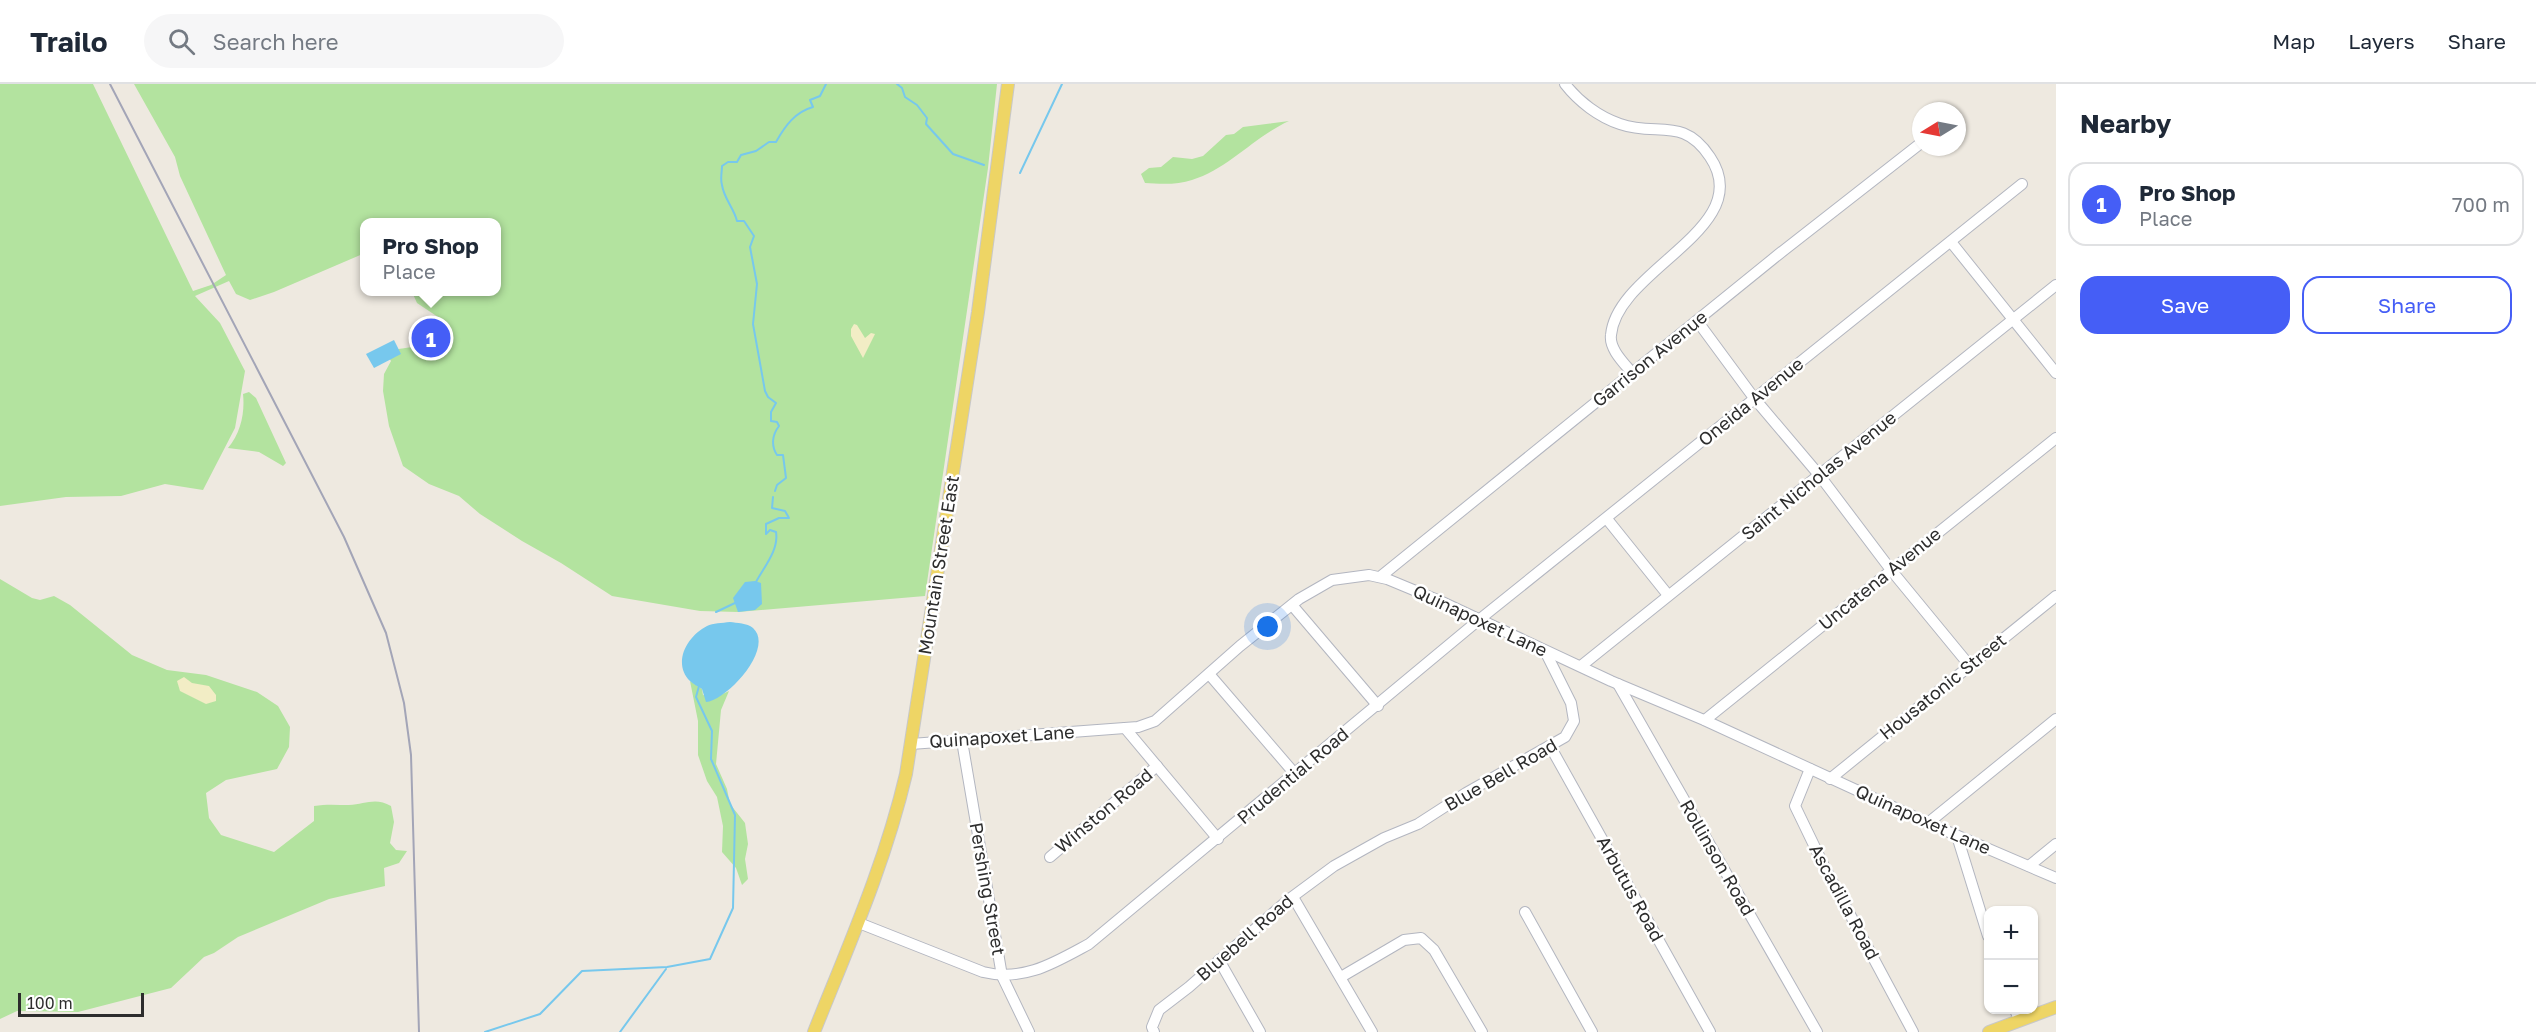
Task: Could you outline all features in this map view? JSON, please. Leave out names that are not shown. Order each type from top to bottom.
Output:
[{"type":"main road","name":"Mountain Street East","points":[[814,1032],[860,923],[895,824],[911,744],[978,312],[1008,84]]},
{"type":"main road","points":[[2038,1010],[2056,1007]]},
{"type":"main road","points":[[1989,1032],[2017,1014]]},
{"type":"street","points":[[1566,84],[1573,94],[1589,107],[1621,125],[1674,130],[1692,136],[1710,157],[1718,172],[1717,200],[1711,217],[1698,232],[1634,288],[1617,316],[1610,336],[1616,353],[1633,374]]},
{"type":"street","name":"Garrison Avenue","points":[[1380,577],[1912,149]]},
{"type":"street","name":"Oneida Avenue","points":[[1480,619],[2022,184]]},
{"type":"street","points":[[1951,242],[2056,373]]},
{"type":"street","name":"Saint Nicholas Avenue","points":[[1581,666],[2056,285]]},
{"type":"street","points":[[1698,322],[1754,398],[1820,476],[1891,570],[1970,666]]},
{"type":"street","name":"Uncatena Avenue","points":[[1704,720],[2056,438]]},
{"type":"street","points":[[1607,519],[1668,595]]},
{"type":"street","name":"Quinapoxet Lane","points":[[911,744],[1138,727],[1155,721],[1240,646],[1315,588],[1332,580],[1369,574],[1480,619],[1618,684],[1704,720],[1928,823],[2056,878]]},
{"type":"street","name":"Housatonic Street","points":[[1830,778],[2056,596]]},
{"type":"street","points":[[1292,605],[1378,706]]},
{"type":"street","name":"Prudential Road","points":[[1002,976],[1038,970],[1089,944],[1106,932],[1480,619]]},
{"type":"street","name":"Blue Bell Road","points":[[1352,855],[1418,824],[1466,793],[1565,737],[1574,721],[1571,703],[1545,651]]},
{"type":"street","points":[[1209,674],[1295,774]]},
{"type":"street","name":"Rollinson Road","points":[[1618,684],[1817,1032]]},
{"type":"street","points":[[1928,823],[2056,719]]},
{"type":"street","points":[[1125,728],[1218,839]]},
{"type":"street","name":"Pershing Street","points":[[962,741],[1002,976],[1029,1032]]},
{"type":"street","name":"Arbutus Road","points":[[1550,746],[1710,1032]]},
{"type":"street","name":"Winston Road","points":[[1050,857],[1157,766]]},
{"type":"street","name":"Ascadilla Road","points":[[1810,770],[1795,806],[1824,866],[1913,1032]]},
{"type":"street","points":[[1957,836],[1984,920]]},
{"type":"street","points":[[2029,866],[2056,844]]},
{"type":"street","name":"Bluebell Road","points":[[1154,1032],[1152,1027],[1159,1010],[1293,897],[1352,855]]},
{"type":"street","points":[[1293,897],[1372,1032]]},
{"type":"street","points":[[1525,912],[1592,1032]]},
{"type":"street","points":[[860,923],[983,972],[1002,976]]},
{"type":"street","points":[[1341,976],[1404,940],[1421,938],[1434,950],[1482,1032]]},
{"type":"street","points":[[1219,960],[1260,1032]]},
{"type":"green space","points":[[0,84],[93,84],[193,291],[211,285],[226,275],[180,176],[175,157],[134,84],[997,84],[988,168],[925,596],[738,612],[700,611],[612,596],[480,514],[459,496],[429,484],[403,466],[389,426],[383,391],[384,374],[391,361],[385,351],[453,341],[438,317],[417,303],[414,296],[501,296],[501,218],[360,218],[360,255],[250,300],[236,294],[229,281],[195,296],[220,323],[245,371],[235,428],[203,490],[165,484],[121,496],[66,497],[0,506]]},
{"type":"green space","points":[[1289,121],[1264,135],[1229,161],[1187,182],[1145,183],[1141,174],[1149,168],[1161,167],[1173,157],[1192,159],[1203,156],[1226,135],[1234,134],[1243,127]]},
{"type":"green space","points":[[249,392],[256,398],[286,463],[283,466],[259,452],[228,448],[241,422],[243,394]]},
{"type":"green space","points":[[0,579],[32,598],[40,600],[54,596],[70,605],[132,655],[167,670],[206,675],[257,692],[278,706],[290,727],[289,747],[277,769],[226,780],[206,793],[209,818],[221,835],[274,852],[314,821],[314,806],[349,805],[375,801],[386,803],[391,806],[394,822],[390,843],[396,850],[407,851],[399,863],[384,868],[385,886],[329,899],[238,937],[204,957],[171,988],[78,1012],[17,1011],[0,1019]]},
{"type":"green space","points":[[690,681],[702,689],[703,695],[714,698],[729,691],[721,710],[716,764],[727,789],[730,804],[745,823],[748,844],[745,859],[748,879],[742,885],[736,868],[722,852],[723,826],[717,797],[707,781],[698,755],[698,721]]},
{"type":"sand","points":[[854,324],[865,338],[871,333],[875,334],[863,358],[851,336]]},
{"type":"sand","points":[[184,677],[192,683],[209,686],[216,695],[216,701],[206,704],[180,691],[177,681]]},
{"type":"water","points":[[394,340],[401,354],[374,368],[366,354]]},
{"type":"water","points":[[745,582],[761,583],[762,604],[755,610],[738,612],[733,598]]},
{"type":"water","points":[[730,622],[751,626],[758,637],[758,648],[746,672],[736,683],[715,699],[706,702],[702,689],[691,682],[685,674],[682,666],[684,650],[700,630],[707,626]]},
{"type":"waterway","points":[[775,491],[777,485],[786,478],[783,455],[777,455],[773,444],[779,426],[777,422],[771,421],[771,412],[776,403],[768,397],[765,391],[753,324],[757,284],[750,247],[754,236],[744,221],[737,221],[725,195],[721,180],[722,166],[728,162],[737,162],[741,155],[756,151],[769,142],[776,142],[791,120],[801,112],[813,107],[810,100],[820,96],[826,84]]},
{"type":"waterway","points":[[897,84],[902,88],[905,97],[917,105],[927,118],[926,124],[953,154],[984,165]]},
{"type":"waterway","points":[[1020,173],[1062,84]]},
{"type":"waterway","points":[[756,582],[775,545],[776,532],[770,530],[766,534],[766,524],[779,518],[789,518],[785,511],[772,508],[773,497]]},
{"type":"waterway","points":[[716,612],[735,603]]},
{"type":"waterway","points":[[485,1032],[540,1014],[582,971],[667,967],[710,959],[733,908],[735,815],[711,759],[712,731],[696,697],[699,686]]},
{"type":"waterway","points":[[620,1032],[666,969]]},
{"type":"railway","points":[[110,84],[344,537],[386,633],[404,703],[411,755],[419,1032]]},
{"type":"place","name":"Pro Shop","points":[[431,338]]}]
